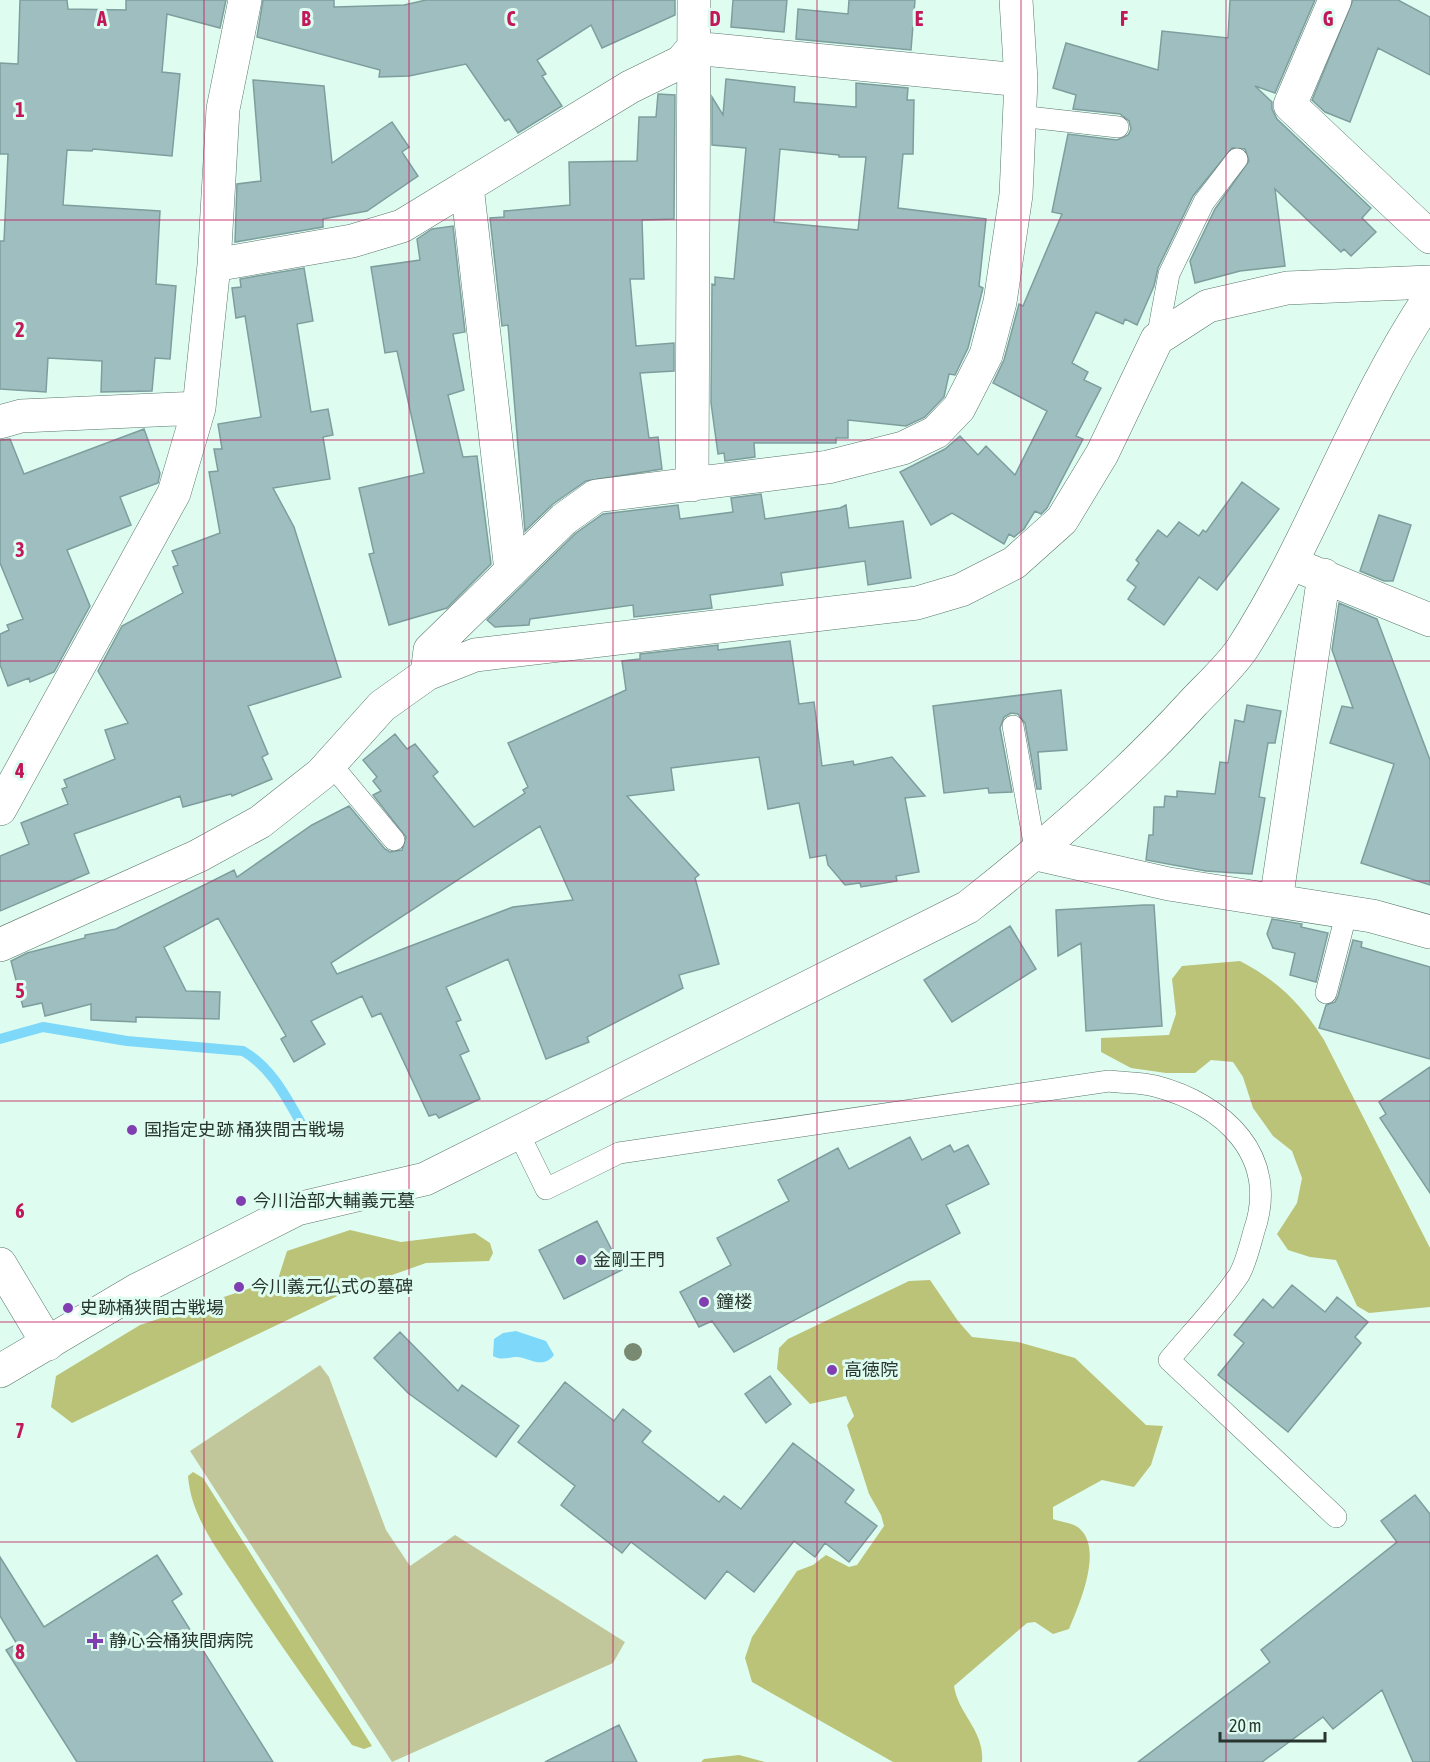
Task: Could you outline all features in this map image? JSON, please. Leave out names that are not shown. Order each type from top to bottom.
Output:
[{"type":"street","points":[[0,809],[174,493],[199,408],[214,265],[223,110],[245,0]]},
{"type":"street","points":[[692,485],[694,0]]},
{"type":"street","points":[[428,674],[430,650],[564,519],[596,496],[828,467],[903,448],[936,432],[959,408],[986,355],[1000,302],[1016,195],[1021,80],[1016,0]]},
{"type":"street","points":[[1335,0],[1290,105],[1430,237]]},
{"type":"street","points":[[214,265],[352,241],[402,226],[630,87],[681,62],[693,48]]},
{"type":"street","points":[[693,48],[1021,80]]},
{"type":"street","points":[[467,186],[510,571]]},
{"type":"street","points":[[0,945],[198,856],[250,828],[321,774],[382,706],[428,674],[475,655],[917,603],[961,590],[1014,563],[1062,520],[1102,454],[1157,339],[1208,306],[1287,288],[1430,282]]},
{"type":"street","points":[[0,1371],[137,1290],[297,1209],[424,1179],[968,907],[1036,854],[1147,754],[1240,651],[1289,563],[1403,336],[1430,297]]},
{"type":"street","points":[[0,422],[21,416],[199,408]]},
{"type":"street","points":[[1289,563],[1324,575],[1430,620]]},
{"type":"street","points":[[1276,901],[1324,575]]},
{"type":"street","points":[[1036,854],[1169,884],[1347,911],[1430,932]]},
{"type":"street","points":[[0,1264],[48,1344]]},
{"type":"lane","points":[[1019,116],[1118,128]]},
{"type":"lane","points":[[1157,339],[1169,274],[1204,202],[1237,159]]},
{"type":"lane","points":[[1013,726],[1036,854]]},
{"type":"lane","points":[[330,763],[394,840]]},
{"type":"lane","points":[[1326,993],[1347,911]]},
{"type":"lane","points":[[518,1132],[546,1189],[619,1153],[1109,1081],[1155,1086],[1213,1110],[1241,1136],[1255,1162],[1262,1189],[1259,1217],[1240,1273],[1169,1360],[1336,1517]]},
{"type":"green space","points":[[1240,961],[1266,976],[1288,994],[1324,1040],[1430,1248],[1430,1307],[1369,1313],[1357,1306],[1336,1260],[1310,1257],[1288,1250],[1277,1234],[1297,1203],[1302,1178],[1292,1151],[1273,1136],[1253,1108],[1243,1077],[1233,1062],[1211,1060],[1195,1073],[1166,1073],[1131,1068],[1101,1052],[1101,1038],[1169,1035],[1176,1014],[1172,979],[1182,966]]},
{"type":"green space","points":[[350,1230],[401,1242],[475,1233],[490,1243],[493,1253],[489,1261],[426,1263],[350,1290],[72,1423],[51,1407],[56,1376],[140,1325],[278,1279],[287,1251]]},
{"type":"green space","points":[[930,1280],[972,1337],[1018,1342],[1075,1358],[1146,1425],[1163,1426],[1151,1465],[1134,1487],[1102,1480],[1053,1507],[1053,1519],[1079,1528],[1086,1537],[1089,1549],[1087,1577],[1069,1629],[1053,1634],[1035,1622],[1027,1623],[954,1686],[960,1705],[976,1732],[982,1751],[982,1762],[893,1762],[752,1682],[745,1658],[752,1637],[797,1571],[813,1565],[826,1555],[849,1567],[857,1565],[884,1526],[881,1515],[869,1494],[847,1425],[854,1416],[846,1396],[810,1404],[777,1369],[779,1348],[788,1339],[909,1281]]},
{"type":"green space","points":[[320,1365],[329,1377],[386,1530],[410,1566],[455,1535],[625,1642],[613,1663],[392,1762],[190,1451]]},
{"type":"green space","points":[[193,1472],[203,1478],[372,1746],[364,1749],[352,1745],[217,1550],[201,1522],[190,1492],[188,1476]]},
{"type":"green space","points":[[739,1755],[765,1762],[701,1762],[704,1759]]},
{"type":"water","points":[[516,1331],[546,1341],[554,1355],[546,1362],[518,1357],[502,1359],[493,1356],[494,1339],[503,1333]]},
{"type":"building","points":[[20,0],[67,0],[68,9],[126,10],[126,0],[226,0],[220,28],[167,14],[162,72],[180,74],[172,156],[93,149],[92,151],[67,150],[63,205],[160,211],[156,284],[176,286],[170,359],[155,358],[152,391],[101,392],[102,361],[48,358],[46,392],[0,389],[0,241],[4,241],[8,154],[0,154],[0,63],[18,64]]},
{"type":"building","points":[[263,0],[334,0],[334,7],[404,5],[426,0],[675,0],[675,15],[602,48],[591,25],[537,60],[546,74],[542,76],[562,106],[518,133],[509,119],[505,121],[466,64],[409,76],[379,77],[380,70],[257,37]]},
{"type":"building","points":[[733,0],[787,0],[784,32],[731,27]]},
{"type":"building","points":[[849,0],[915,0],[911,50],[796,39],[798,9],[848,14]]},
{"type":"building","points":[[1230,0],[1315,0],[1275,93],[1255,86],[1272,102],[1272,109],[1277,119],[1371,208],[1362,218],[1376,232],[1351,256],[1344,249],[1341,252],[1275,189],[1285,266],[1240,271],[1195,283],[1190,261],[1215,209],[1249,161],[1245,149],[1232,148],[1193,196],[1158,268],[1154,286],[1137,325],[1125,319],[1123,324],[1096,312],[1072,363],[1088,372],[1084,380],[1101,388],[1076,436],[1083,439],[1047,508],[1041,514],[1035,511],[1024,529],[1014,537],[1009,534],[1004,544],[952,513],[931,525],[900,472],[945,449],[960,436],[978,455],[986,446],[1015,475],[1047,411],[993,383],[1004,360],[1019,304],[1023,306],[1062,214],[1052,212],[1068,134],[1117,140],[1128,135],[1131,129],[1129,121],[1120,114],[1073,109],[1076,95],[1053,88],[1066,43],[1158,70],[1162,31],[1228,38]]},
{"type":"building","points":[[1353,0],[1398,0],[1430,17],[1430,75],[1378,48],[1350,122],[1325,112],[1312,100]]},
{"type":"building","points":[[726,79],[795,87],[794,102],[856,107],[856,83],[908,88],[907,100],[914,100],[913,154],[903,154],[898,208],[986,219],[979,286],[983,288],[968,348],[955,375],[949,374],[944,397],[925,417],[906,426],[848,420],[848,438],[836,438],[836,443],[754,443],[755,457],[725,461],[724,453],[718,454],[711,403],[712,284],[715,285],[715,277],[734,279],[746,148],[712,145],[712,97],[723,115]],"holes":[[[780,149],[839,155],[839,157],[866,157],[858,230],[774,222]]]},
{"type":"building","points":[[253,80],[324,86],[332,163],[392,122],[409,147],[402,152],[418,176],[367,211],[323,219],[323,227],[235,242],[237,184],[261,181]]},
{"type":"building","points":[[658,94],[675,95],[674,219],[642,220],[644,279],[630,279],[636,346],[674,343],[674,371],[640,373],[649,438],[658,437],[662,469],[586,481],[553,504],[525,531],[508,325],[502,326],[490,218],[504,217],[504,211],[570,205],[569,162],[637,161],[639,117],[656,117]]},
{"type":"building","points":[[453,226],[465,332],[453,334],[464,390],[448,395],[463,457],[477,456],[491,564],[447,608],[389,625],[369,554],[374,553],[359,488],[424,473],[397,351],[385,353],[371,267],[420,260],[417,239],[432,229]]},
{"type":"building","points":[[304,268],[313,321],[297,324],[311,412],[328,409],[333,435],[323,437],[330,479],[273,488],[294,527],[341,677],[248,706],[268,754],[262,757],[272,779],[232,796],[231,794],[183,807],[180,796],[74,834],[89,873],[0,911],[0,856],[29,844],[21,823],[68,804],[62,789],[67,787],[64,780],[115,759],[105,730],[128,723],[98,671],[122,626],[183,593],[173,567],[178,565],[172,551],[220,533],[209,472],[218,471],[214,449],[222,449],[218,424],[261,417],[245,316],[236,318],[232,288],[241,287],[240,279]]},
{"type":"building","points":[[144,429],[160,473],[158,483],[120,497],[131,525],[67,550],[90,606],[54,672],[30,682],[29,678],[8,686],[0,665],[0,634],[9,630],[7,625],[23,619],[0,563],[0,440],[10,439],[24,474]]},
{"type":"building","points":[[1242,482],[1279,509],[1217,590],[1199,577],[1164,625],[1128,599],[1136,587],[1127,580],[1139,563],[1136,560],[1158,530],[1167,537],[1179,522],[1199,536],[1203,530],[1206,532]]},
{"type":"building","points":[[761,494],[765,519],[840,508],[846,505],[849,528],[903,521],[911,578],[868,585],[865,561],[781,573],[783,585],[710,595],[712,608],[634,617],[633,605],[530,619],[529,625],[495,627],[487,620],[576,533],[603,514],[678,505],[680,519],[733,512],[731,498]]},
{"type":"building","points":[[1379,515],[1411,525],[1393,581],[1384,581],[1360,571]]},
{"type":"building","points":[[1339,603],[1377,619],[1430,760],[1430,885],[1361,863],[1394,764],[1330,743],[1342,706],[1353,708],[1332,650]]},
{"type":"building","points":[[790,641],[799,704],[814,702],[822,766],[853,761],[854,765],[892,757],[925,796],[905,798],[919,872],[896,876],[897,881],[861,887],[860,883],[845,885],[828,865],[826,855],[810,858],[799,803],[768,809],[759,757],[671,768],[674,790],[627,796],[699,875],[695,878],[719,964],[679,975],[683,988],[587,1037],[589,1042],[546,1059],[508,959],[446,987],[461,1020],[456,1022],[469,1051],[460,1055],[480,1099],[439,1118],[436,1114],[429,1116],[381,1013],[372,1017],[362,996],[311,1021],[325,1044],[294,1062],[281,1039],[286,1036],[218,918],[164,947],[186,991],[220,992],[219,1019],[136,1017],[136,1022],[91,1020],[91,1004],[45,1016],[42,1003],[23,1007],[11,961],[27,953],[85,938],[85,935],[116,929],[234,870],[237,877],[312,825],[349,806],[385,849],[390,852],[402,850],[406,837],[373,795],[381,791],[373,781],[377,777],[363,760],[395,734],[407,749],[415,744],[438,772],[433,776],[474,827],[525,793],[523,790],[528,787],[508,743],[626,690],[622,661],[640,659],[640,654],[718,645],[718,650]],"holes":[[[540,826],[573,900],[513,907],[337,974],[331,963]]]},
{"type":"building","points":[[1061,690],[1067,750],[1038,752],[1041,789],[1037,789],[1025,723],[1018,714],[1011,713],[1004,717],[1000,728],[1012,792],[989,793],[988,788],[944,793],[933,706]]},
{"type":"building","points":[[1247,705],[1281,711],[1275,743],[1268,743],[1259,797],[1265,798],[1252,874],[1206,871],[1146,860],[1149,835],[1153,835],[1154,807],[1164,807],[1165,796],[1177,797],[1177,791],[1215,794],[1220,762],[1228,763],[1235,720],[1244,722]]},
{"type":"building","points":[[1154,905],[1162,1026],[1086,1031],[1081,943],[1058,956],[1056,910]]},
{"type":"building","points":[[1272,919],[1302,924],[1301,927],[1328,933],[1316,982],[1290,975],[1295,953],[1273,948],[1267,934]]},
{"type":"building","points":[[1010,926],[1036,969],[952,1022],[924,980]]},
{"type":"building","points":[[1353,940],[1362,942],[1361,947],[1430,967],[1430,1059],[1319,1028],[1326,1005],[1335,1002],[1338,996]]},
{"type":"building","points":[[1430,1067],[1430,1193],[1380,1118],[1386,1114],[1379,1102]]},
{"type":"building","points":[[910,1137],[922,1160],[950,1145],[954,1152],[968,1145],[989,1184],[946,1205],[960,1233],[734,1352],[712,1321],[699,1327],[680,1292],[731,1265],[717,1238],[789,1201],[778,1180],[838,1148],[849,1169]]},
{"type":"building","name":"金剛王門","points":[[597,1221],[622,1270],[564,1299],[539,1250]]},
{"type":"building","points":[[1292,1285],[1325,1312],[1337,1297],[1368,1322],[1355,1337],[1361,1343],[1288,1432],[1218,1375],[1244,1343],[1234,1335],[1263,1299],[1273,1308]]},
{"type":"building","points":[[400,1332],[458,1391],[462,1385],[519,1426],[496,1457],[408,1393],[374,1358]]},
{"type":"building","points":[[770,1376],[791,1404],[766,1423],[745,1394]]},
{"type":"building","points":[[565,1382],[614,1421],[623,1409],[651,1431],[642,1442],[719,1502],[724,1496],[741,1509],[793,1443],[854,1490],[845,1502],[877,1526],[849,1562],[825,1543],[815,1557],[794,1541],[754,1592],[727,1571],[705,1599],[631,1542],[622,1553],[561,1505],[575,1486],[518,1442]]},
{"type":"building","points":[[1415,1495],[1430,1514],[1430,1762],[1413,1762],[1382,1690],[1333,1729],[1323,1717],[1262,1762],[1138,1762],[1270,1662],[1261,1650],[1397,1542],[1381,1521]]},
{"type":"building","points":[[157,1555],[182,1594],[172,1601],[273,1762],[77,1762],[6,1650],[17,1644],[0,1616],[0,1557],[44,1627]]},
{"type":"building","points":[[619,1725],[637,1762],[545,1762]]},
{"type":"waterway","points":[[0,1039],[43,1027],[127,1041],[243,1051],[263,1066],[271,1076],[305,1130]]},
{"type":"place","name":"国指定史跡 桶狭間古戦場","points":[[132,1130]]},
{"type":"place","name":"今川治部大輔義元墓","points":[[241,1201]]},
{"type":"place","name":"金剛王門","points":[[581,1260]]},
{"type":"place","name":"今川義元仏式の墓碑","points":[[239,1287]]},
{"type":"place","name":"鐘楼","points":[[704,1302]]},
{"type":"place","name":"史跡桶狭間古戦場","points":[[68,1308]]},
{"type":"place","name":"高徳院","points":[[832,1370]]},
{"type":"place","name":"静心会桶狭間病院","points":[[95,1641]]}]
